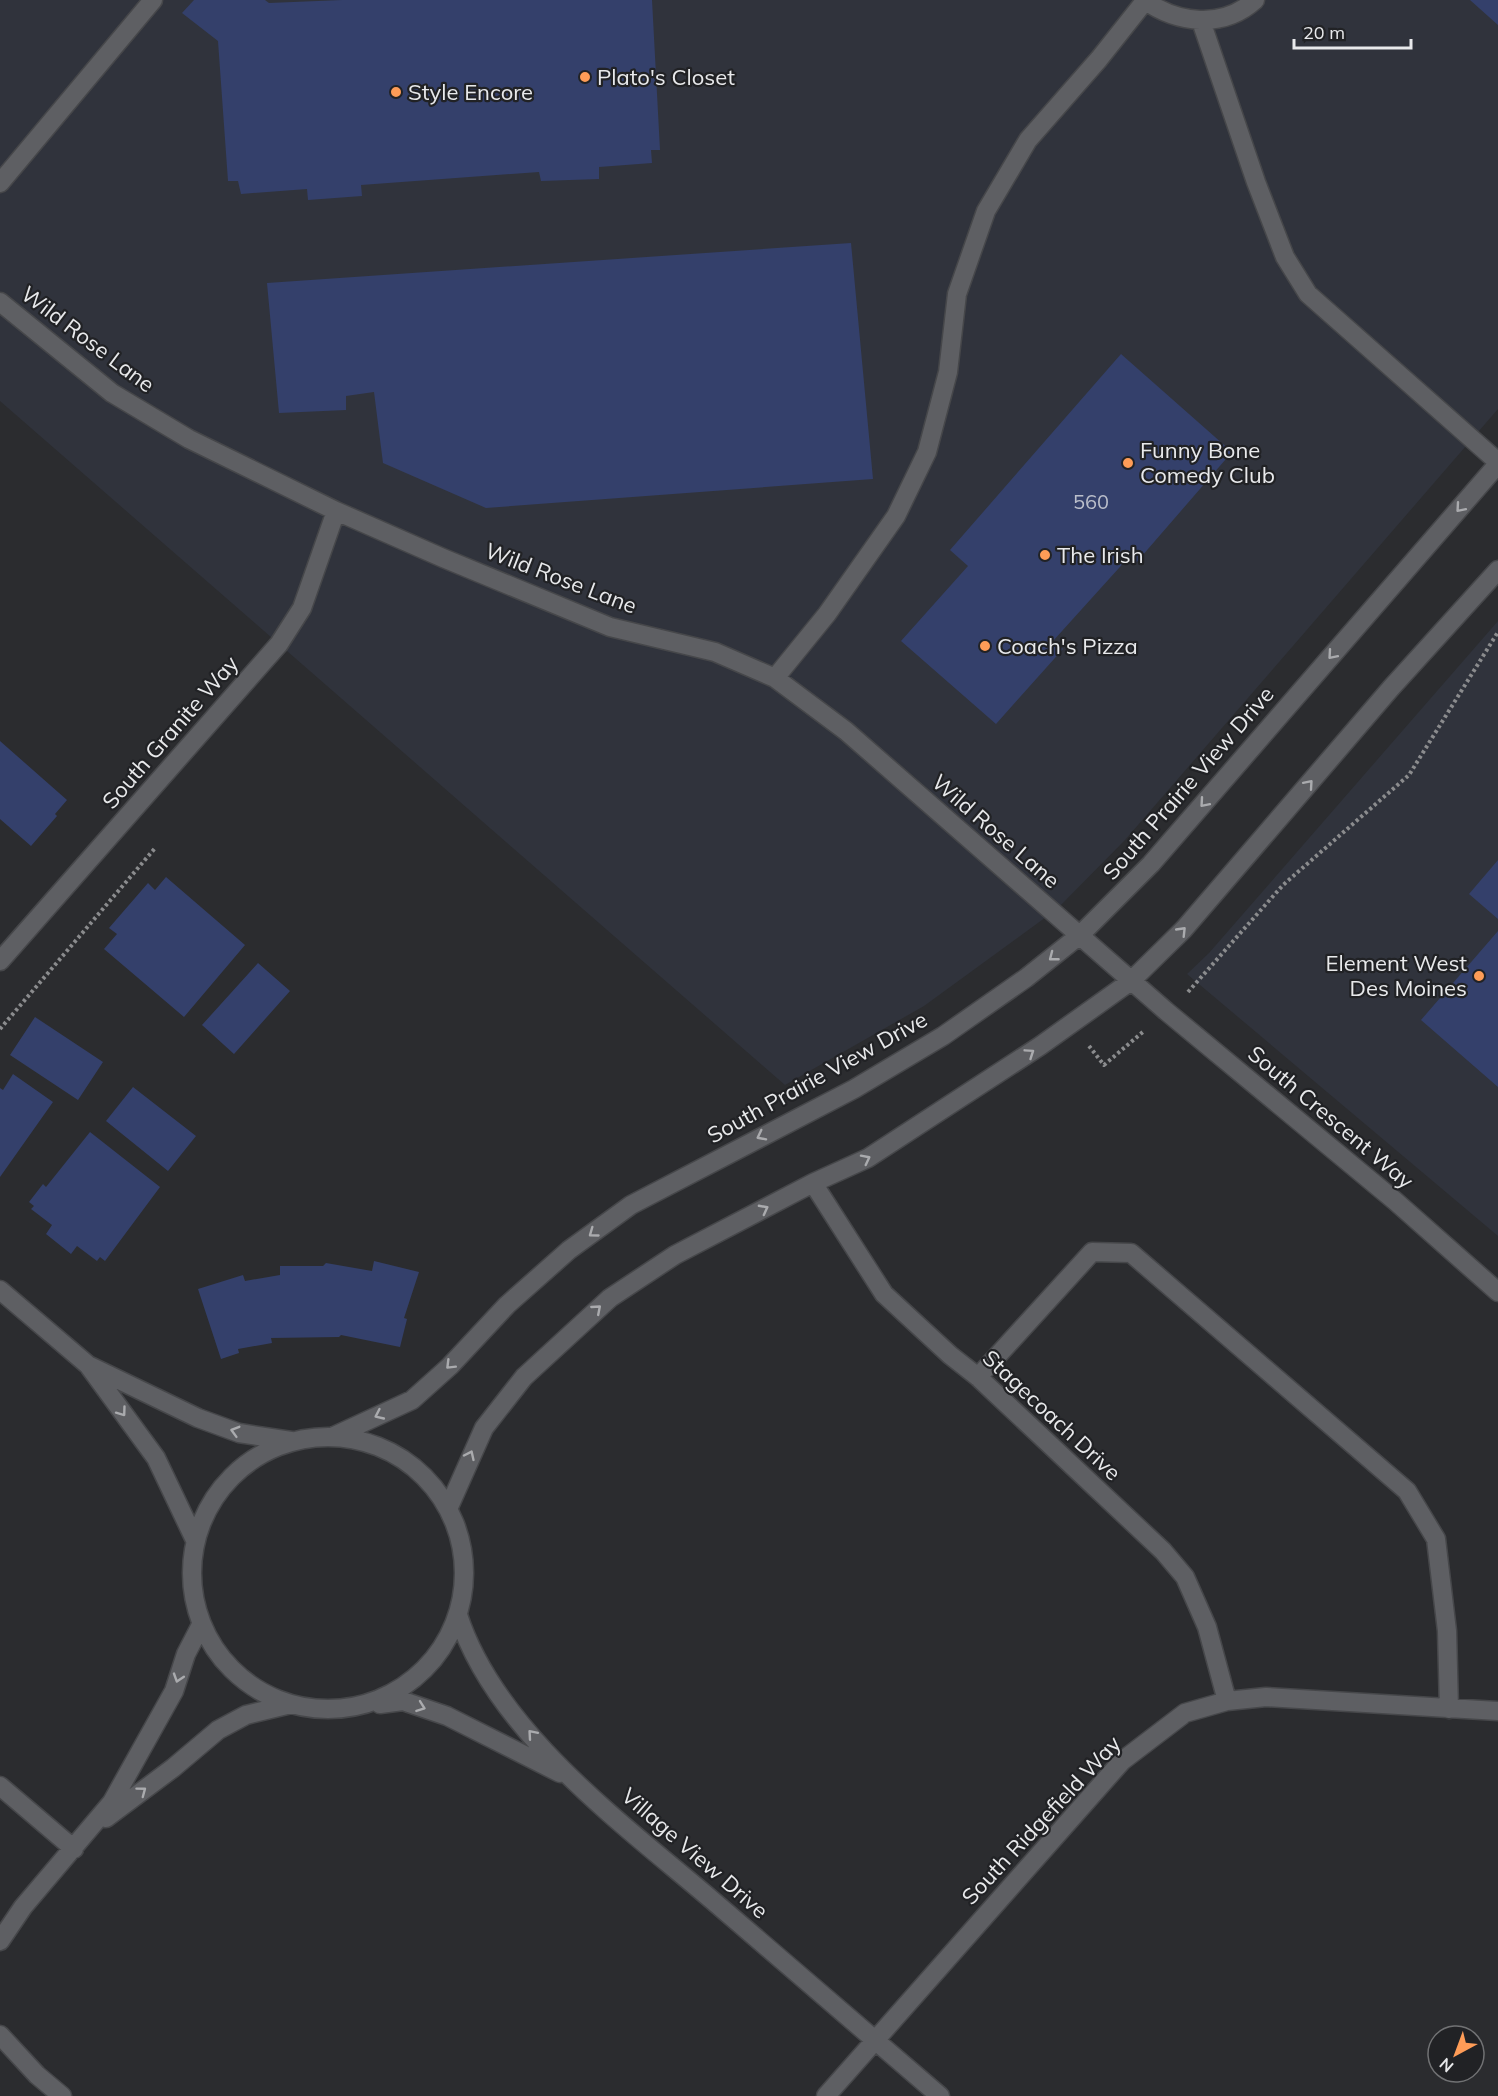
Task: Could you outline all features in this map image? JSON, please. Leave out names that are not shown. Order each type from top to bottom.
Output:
[{"type":"street","points":[[0,183],[153,0]]},
{"type":"street","points":[[775,678],[827,615],[896,516],[927,452],[948,372],[957,294],[986,211],[1028,140],[1099,59],[1145,1],[1172,16],[1201,21],[1229,16],[1255,0]]},
{"type":"street","points":[[1201,21],[1268,214],[1285,256],[1308,294],[1498,463]]},
{"type":"street","name":"Wild Rose Lane","points":[[0,302],[112,393],[189,439],[336,511],[442,558],[610,627],[715,652],[775,678],[846,731],[1131,981]]},
{"type":"street","name":"South Prairie View Drive","points":[[332,1437],[412,1400],[450,1366],[507,1305],[569,1250],[631,1205],[854,1089],[943,1036],[1026,978],[1080,936],[1151,864],[1498,463]]},
{"type":"street","name":"South Granite Way","points":[[0,961],[279,644],[302,608],[336,511]]},
{"type":"street","points":[[448,1509],[484,1428],[524,1377],[610,1298],[675,1255],[813,1183],[868,1158],[1041,1046],[1131,981],[1184,929],[1391,688],[1498,570]]},
{"type":"street","name":"South Crescent Way","points":[[1131,981],[1272,1101],[1394,1200],[1498,1293]]},
{"type":"street","name":"Stagecoach Drive","points":[[813,1183],[884,1294],[950,1355],[978,1377],[1163,1551],[1185,1577],[1207,1627],[1227,1701]]},
{"type":"street","points":[[978,1377],[1092,1252],[1131,1253],[1407,1491],[1436,1539],[1447,1631],[1449,1709]]},
{"type":"street","points":[[0,1290],[88,1365],[156,1458],[195,1540]]},
{"type":"street","points":[[88,1365],[198,1418],[239,1432],[291,1441],[332,1437],[372,1444],[404,1461],[431,1485],[448,1509],[457,1531],[463,1556],[463,1585],[458,1615],[441,1650],[421,1673],[381,1698],[343,1709]]},
{"type":"street","points":[[291,1441],[263,1453],[234,1473],[212,1499],[195,1540],[192,1557],[192,1593],[201,1625],[223,1660],[253,1687],[291,1704],[343,1709],[403,1701],[477,1730],[570,1778]]},
{"type":"street","name":"Village View Drive","points":[[458,1615],[465,1639],[481,1671],[570,1778],[940,2096]]},
{"type":"street","points":[[0,1941],[23,1907],[112,1802],[174,1691],[186,1654],[201,1625]]},
{"type":"street","name":"South Ridgefield Way","points":[[826,2096],[1122,1761],[1185,1713],[1227,1701],[1266,1697],[1498,1711]]},
{"type":"street","points":[[94,1825],[173,1768],[218,1730],[246,1715],[291,1704]]},
{"type":"street","points":[[0,1786],[74,1849]]},
{"type":"street","points":[[0,2035],[37,2075],[62,2096]]},
{"type":"path","points":[[1191,989],[1283,885],[1409,775],[1498,632]]},
{"type":"path","points":[[0,1029],[156,847]]},
{"type":"path","points":[[1085,1042],[1104,1065],[1140,1034]]},
{"type":"shaded area","points":[[0,0],[1498,0],[1498,409],[1125,840],[1057,909],[924,1006],[785,1085],[0,401]]},
{"type":"shaded area","points":[[1498,621],[1498,1236],[1187,974],[1209,953]]},
{"type":"building","points":[[194,0],[265,0],[269,3],[342,0],[652,0],[660,150],[651,150],[652,163],[599,167],[599,179],[541,181],[539,172],[361,185],[362,196],[308,200],[307,189],[241,194],[238,181],[228,181],[218,41],[182,13]]},
{"type":"building","points":[[1470,0],[1498,0],[1498,25]]},
{"type":"building","points":[[851,243],[873,479],[486,508],[383,463],[374,392],[346,396],[346,410],[279,413],[267,283]]},
{"type":"building","points":[[1121,354],[1232,452],[1135,564],[1128,558],[1053,641],[1063,649],[996,724],[901,641],[968,566],[950,550]]},
{"type":"building","points":[[0,741],[67,800],[55,814],[57,816],[31,846],[0,819]]},
{"type":"building","name":"Element West Des Moines","points":[[1498,860],[1498,919],[1469,894]]},
{"type":"building","points":[[166,877],[245,945],[184,1017],[104,949],[117,934],[109,928],[148,883],[155,890]]},
{"type":"building","name":"Element West Des Moines","points":[[1498,931],[1498,1087],[1421,1020]]},
{"type":"building","points":[[258,963],[290,991],[234,1054],[202,1025]]},
{"type":"building","points":[[35,1017],[103,1062],[78,1100],[10,1055]]},
{"type":"building","points":[[13,1074],[53,1102],[0,1177],[0,1088],[3,1090]]},
{"type":"building","points":[[133,1087],[196,1136],[168,1171],[106,1121]]},
{"type":"building","points":[[90,1132],[160,1187],[105,1261],[100,1257],[97,1261],[77,1246],[71,1254],[46,1234],[52,1225],[31,1209],[34,1206],[29,1202],[43,1184],[46,1187]]},
{"type":"building","points":[[374,1261],[419,1272],[404,1318],[407,1319],[400,1347],[341,1335],[339,1337],[271,1338],[272,1343],[238,1349],[239,1353],[221,1359],[198,1289],[243,1275],[245,1281],[280,1275],[280,1266],[323,1266],[326,1263],[372,1271]]},
{"type":"place","name":"Plato's Closet","points":[[585,77]]},
{"type":"place","name":"Style Encore","points":[[396,92]]},
{"type":"place","name":"Funny Bone Comedy Club","points":[[1128,463]]},
{"type":"place","name":"The Irish","points":[[1045,555]]},
{"type":"place","name":"Coach's Pizza","points":[[985,646]]},
{"type":"place","name":"Element West Des Moines","points":[[1479,976]]}]
